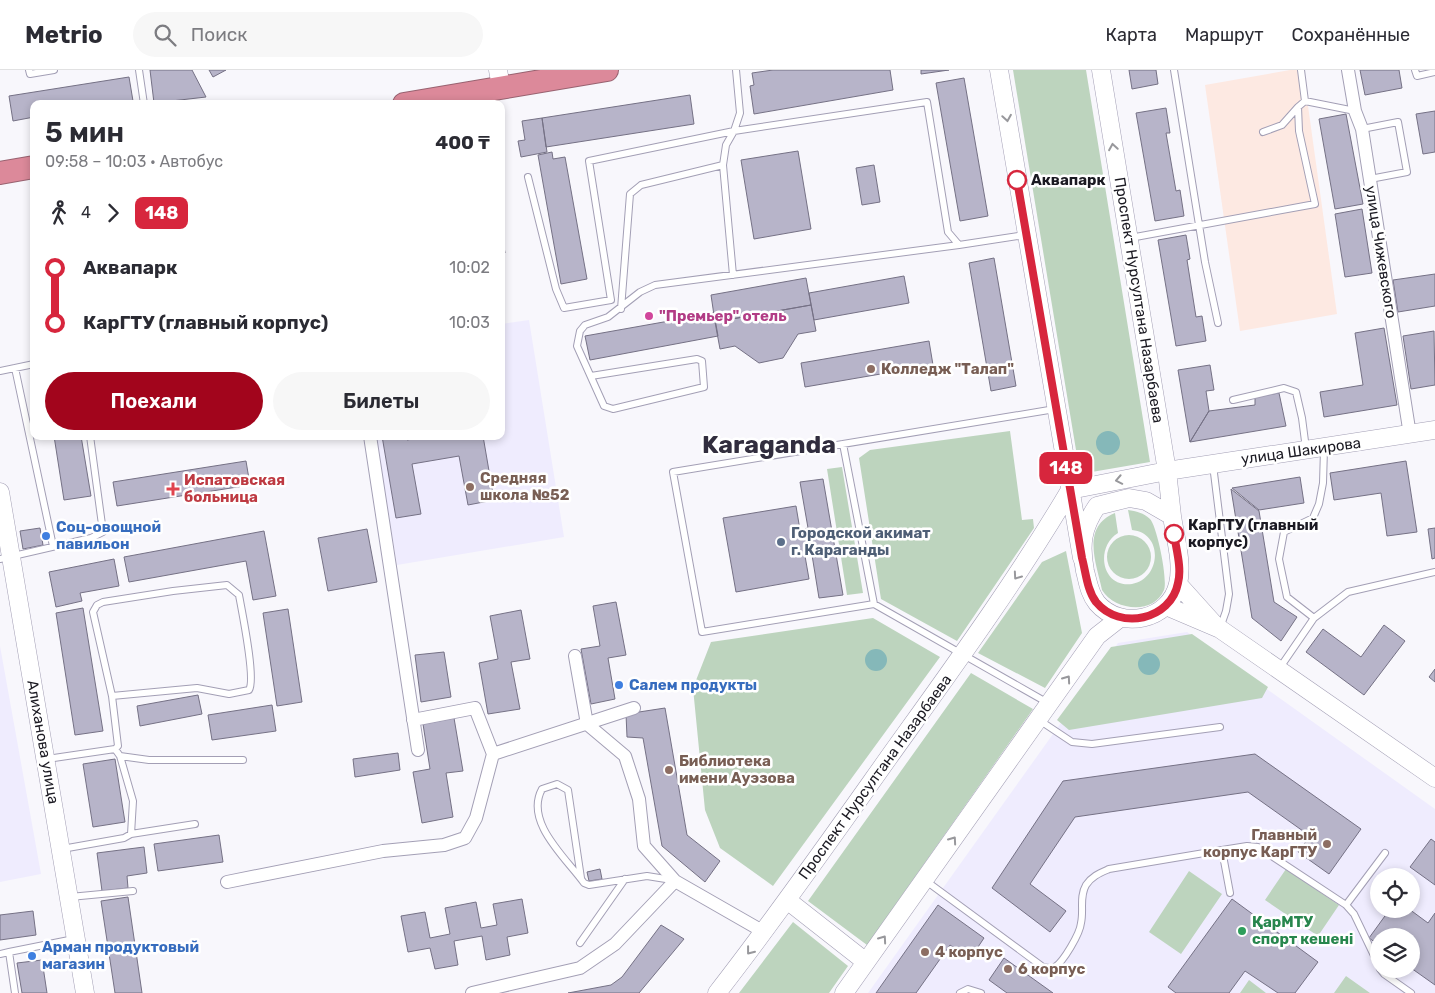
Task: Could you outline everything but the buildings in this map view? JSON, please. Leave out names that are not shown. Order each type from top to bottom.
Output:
[{"type":"highway","points":[[419,100],[500,79],[607,70]]},
{"type":"highway","points":[[0,173],[30,169]]},
{"type":"main road","points":[[999,70],[1055,409],[1090,592],[1097,603],[1107,612],[1120,618],[1145,618],[1166,606],[1220,629],[1279,668],[1435,778]]},
{"type":"main road","name":"Проспект Нурсултана Назарбаева","points":[[1101,70],[1167,471],[1180,573],[1178,584],[1166,606]]},
{"type":"main road","name":"улица Шакирова","points":[[1167,471],[1435,430]]},
{"type":"main road","points":[[1070,490],[1167,471]]},
{"type":"main road","name":"Проспект Нурсултана Назарбаева","points":[[717,993],[764,932],[963,655],[1030,558],[1070,490]]},
{"type":"main road","name":"Алиханова улица","points":[[0,492],[5,558],[46,760],[85,993]]},
{"type":"main road","points":[[1074,516],[1097,506],[1129,498],[1146,501],[1172,516]]},
{"type":"main road","points":[[1082,558],[1082,534],[1087,521],[1097,506]]},
{"type":"main road","name":"Проспект Нурсултана Назарбаева","points":[[1030,558],[1074,516]]},
{"type":"main road","points":[[1178,584],[1220,629]]},
{"type":"main road","points":[[844,993],[1097,636],[1120,618]]},
{"type":"main road","points":[[787,900],[866,962]]},
{"type":"street","name":"улица Чижевского","points":[[1348,70],[1355,111],[1362,129],[1410,434]]},
{"type":"street","points":[[371,440],[418,750]]},
{"type":"street","points":[[574,656],[587,724],[625,756],[639,799],[644,846],[675,880],[764,932]]},
{"type":"street","points":[[227,882],[383,851],[444,845],[466,838],[476,818],[493,754],[475,708],[413,720]]},
{"type":"street","points":[[493,754],[634,708]]},
{"type":"street","points":[[472,993],[580,968],[615,944],[675,880]]},
{"type":"lane","points":[[29,70],[30,74],[54,70]]},
{"type":"lane","points":[[139,70],[143,100]]},
{"type":"lane","points":[[733,275],[723,165],[726,145],[740,113],[736,70]]},
{"type":"lane","points":[[1174,70],[1199,224],[1218,323]]},
{"type":"lane","points":[[1301,70],[1305,101]]},
{"type":"lane","points":[[1415,70],[1417,76],[1435,72]]},
{"type":"lane","points":[[1263,132],[1282,125],[1305,101]]},
{"type":"lane","points":[[1305,101],[1355,111]]},
{"type":"lane","points":[[528,177],[556,289],[564,308],[611,300],[589,161],[723,135],[734,130],[927,102],[948,232],[959,245]]},
{"type":"lane","points":[[1128,238],[1314,204],[1301,139],[1298,107]]},
{"type":"lane","points":[[1362,129],[1398,122],[1407,172],[1370,179]]},
{"type":"lane","points":[[621,309],[630,194],[641,185],[723,165]]},
{"type":"lane","points":[[591,376],[697,359],[702,362],[706,384],[702,389],[608,408],[604,406],[577,346],[580,331],[585,325],[608,317],[621,309],[640,292],[655,285],[1026,235]]},
{"type":"lane","points":[[0,371],[30,365]]},
{"type":"lane","points":[[15,368],[30,438]]},
{"type":"lane","points":[[1233,400],[1284,388],[1296,392],[1302,418],[1315,449],[1323,483],[1319,504],[1313,518],[1284,532],[1279,559],[1288,597],[1314,618]]},
{"type":"lane","points":[[1049,704],[874,604],[702,632],[673,472],[1055,409]]},
{"type":"lane","points":[[30,440],[53,546]]},
{"type":"lane","points":[[5,558],[91,538],[103,532],[91,440]]},
{"type":"lane","points":[[843,444],[874,604]]},
{"type":"lane","points":[[1213,464],[1229,594],[1220,629]]},
{"type":"lane","points":[[1279,668],[1314,618],[1348,592],[1435,572]]},
{"type":"lane","points":[[112,696],[197,688],[229,694],[249,690],[252,683],[250,663],[239,595],[235,590],[226,585],[173,591],[103,602],[96,605],[92,612],[112,696],[118,741],[116,749],[120,756],[133,801],[131,834]]},
{"type":"lane","points":[[1038,720],[1072,742],[1092,744],[1220,727]]},
{"type":"lane","points":[[46,760],[116,749]]},
{"type":"lane","points":[[120,756],[149,760],[243,760]]},
{"type":"lane","points":[[581,878],[568,790],[557,784],[542,789],[537,805],[541,826],[581,878],[588,885],[647,876],[675,880]]},
{"type":"lane","points":[[62,849],[124,838],[131,834],[195,824]]},
{"type":"lane","points":[[925,880],[1044,967],[1050,969],[1056,966],[1077,937],[1082,923],[1082,897],[1086,885],[1097,874],[1109,869],[1222,850],[1258,847],[1346,905],[1354,914],[1370,947]]},
{"type":"lane","points":[[1222,850],[1230,893]]},
{"type":"lane","points":[[1346,905],[1385,853]]},
{"type":"lane","points":[[580,942],[625,879]]},
{"type":"lane","points":[[69,897],[133,891]]},
{"type":"lane","points":[[0,954],[76,939]]},
{"type":"lane","points":[[10,952],[15,993]]},
{"type":"lane","points":[[1390,978],[1411,993]]},
{"type":"lane","points":[[960,993],[968,989],[981,993]]},
{"type":"shaded area","points":[[1290,70],[1303,70],[1337,314],[1240,331],[1205,85]]},
{"type":"shaded area","name":"Средняя школа №52","points":[[529,320],[564,537],[397,565],[377,440],[505,440],[505,323]]},
{"type":"shaded area","points":[[1187,632],[1435,809],[1435,993],[868,993],[1118,643]]},
{"type":"shaded area","points":[[0,646],[41,874],[0,882]]},
{"type":"green space","points":[[1013,70],[1086,70],[1150,462],[1080,474]]},
{"type":"green space","points":[[1010,431],[1022,520],[1033,519],[1034,528],[957,641],[881,599],[859,458],[870,450]]},
{"type":"green space","points":[[842,467],[863,593],[847,595],[827,469]]},
{"type":"green space","points":[[1128,510],[1145,515],[1150,519],[1159,542],[1163,565],[1164,590],[1159,598],[1143,607],[1124,606],[1108,597],[1102,590],[1095,557],[1094,536],[1098,527],[1104,519],[1115,513],[1118,533],[1106,547],[1104,556],[1108,573],[1114,580],[1122,584],[1132,584],[1142,580],[1149,574],[1155,556],[1154,547],[1150,539],[1142,533],[1132,530]]},
{"type":"green space","points":[[1125,535],[1133,535],[1145,541],[1151,557],[1145,573],[1133,579],[1125,579],[1113,573],[1107,561],[1107,553],[1113,541]]},
{"type":"green space","points":[[1066,551],[1082,633],[1045,688],[978,653],[1042,562]]},
{"type":"green space","points":[[873,618],[940,657],[773,886],[720,848],[705,810],[693,688],[711,642]]},
{"type":"green space","points":[[1192,634],[1268,687],[1262,698],[1069,730],[1057,720],[1111,647]]},
{"type":"green space","points":[[971,673],[1033,709],[867,945],[808,901]]},
{"type":"green space","points":[[1286,869],[1339,905],[1318,936],[1265,900]]},
{"type":"green space","points":[[1189,871],[1222,894],[1181,954],[1149,932]]},
{"type":"green space","points":[[793,922],[848,966],[829,993],[739,993]]},
{"type":"green space","points":[[1346,976],[1370,993],[1334,993]]},
{"type":"green space","points":[[1249,980],[1266,993],[1240,993]]},
{"type":"water","points":[[1108,431],[1113,432],[1119,438],[1119,448],[1113,454],[1108,455],[1103,454],[1097,448],[1096,443],[1097,438],[1103,432]]},
{"type":"water","points":[[876,649],[884,652],[887,660],[884,668],[876,671],[868,668],[865,660],[868,652]]},
{"type":"water","points":[[1149,653],[1157,656],[1160,664],[1157,672],[1149,675],[1141,672],[1138,664],[1141,656]]},
{"type":"bus line","name":"148","points":[[1017,180],[1082,558],[1090,592],[1097,603],[1107,612],[1120,618],[1132,619],[1145,618],[1157,613],[1166,606],[1174,596],[1180,573],[1174,534]]},
{"type":"place","name":"Аквапарк","points":[[1017,180]]},
{"type":"place","name":"\"Премьер\" отель","points":[[649,316]]},
{"type":"place","name":"Колледж \"Талап\"","points":[[871,369]]},
{"type":"place","name":"Средняя школа №52","points":[[470,487]]},
{"type":"place","name":"Испатовская больница","points":[[173,489]]},
{"type":"place","name":"КарГТУ (главный корпус)","points":[[1174,534]]},
{"type":"place","name":"Соц-овощной павильон","points":[[46,536]]},
{"type":"place","name":"Городской акимат г. Караганды","points":[[781,542]]},
{"type":"place","name":"Салем продукты","points":[[619,685]]},
{"type":"place","name":"Библиотека имени Ауэзова","points":[[669,770]]},
{"type":"place","name":"Главный корпус КарГТУ","points":[[1327,844]]},
{"type":"place","name":"ҚарМТУ спорт кешені","points":[[1242,931]]},
{"type":"place","name":"4 корпус","points":[[925,952]]},
{"type":"place","name":"Арман продуктовый магазин","points":[[32,956]]},
{"type":"place","name":"6 корпус","points":[[1008,969]]},
{"type":"district","name":"Karaganda","points":[[769,444]]}]
